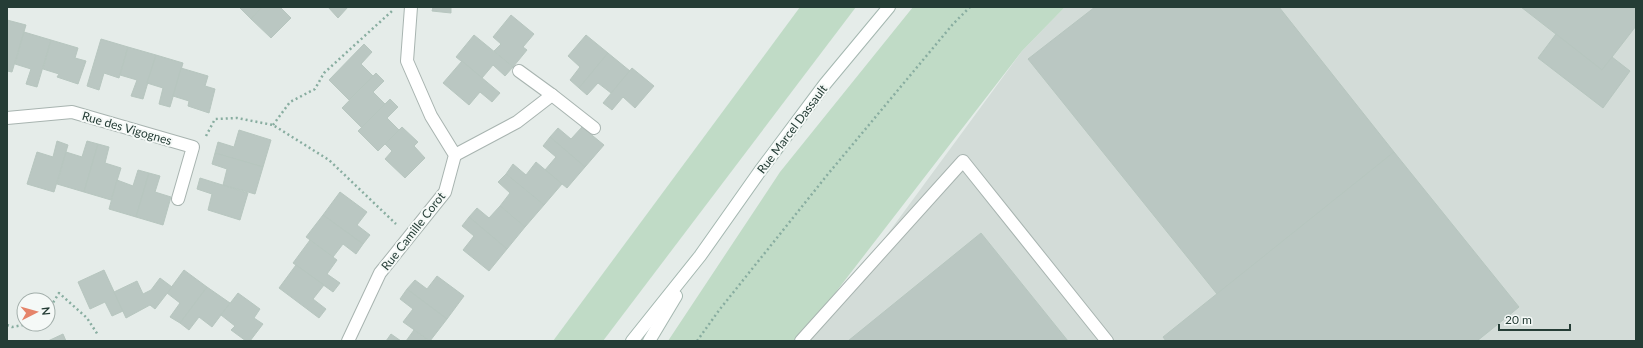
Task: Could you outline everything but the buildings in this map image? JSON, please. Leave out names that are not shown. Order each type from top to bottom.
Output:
[{"type":"street","points":[[412,7],[407,61],[431,116],[455,155],[516,122],[552,95]]},
{"type":"street","name":"Rue Marcel Dassault","points":[[632,341],[700,256],[826,84],[889,7]]},
{"type":"street","points":[[519,71],[594,128]]},
{"type":"street","name":"Rue des Vigognes","points":[[7,118],[72,112],[193,147],[178,199]]},
{"type":"street","name":"Rue Camille Corot","points":[[348,341],[380,273],[445,192],[455,155]]},
{"type":"street","points":[[801,341],[963,162],[1107,341]]},
{"type":"street","name":"Rue Marcel Dassault","points":[[649,341],[700,256]]},
{"type":"path","points":[[698,341],[720,309],[828,174],[953,24],[970,7]]},
{"type":"path","points":[[273,125],[290,102],[315,89],[324,73],[393,9]]},
{"type":"path","points":[[203,143],[215,118],[237,118],[273,125],[329,160],[409,236]]},
{"type":"path","points":[[56,298],[59,293],[87,318],[98,335]]},
{"type":"shaded area","points":[[1065,7],[1636,7],[1636,341],[802,341],[881,243],[1022,51]]},
{"type":"green space","points":[[800,7],[856,7],[603,341],[553,341]]},
{"type":"green space","points":[[913,7],[1065,7],[1022,51],[798,341],[668,341],[780,172]]}]
